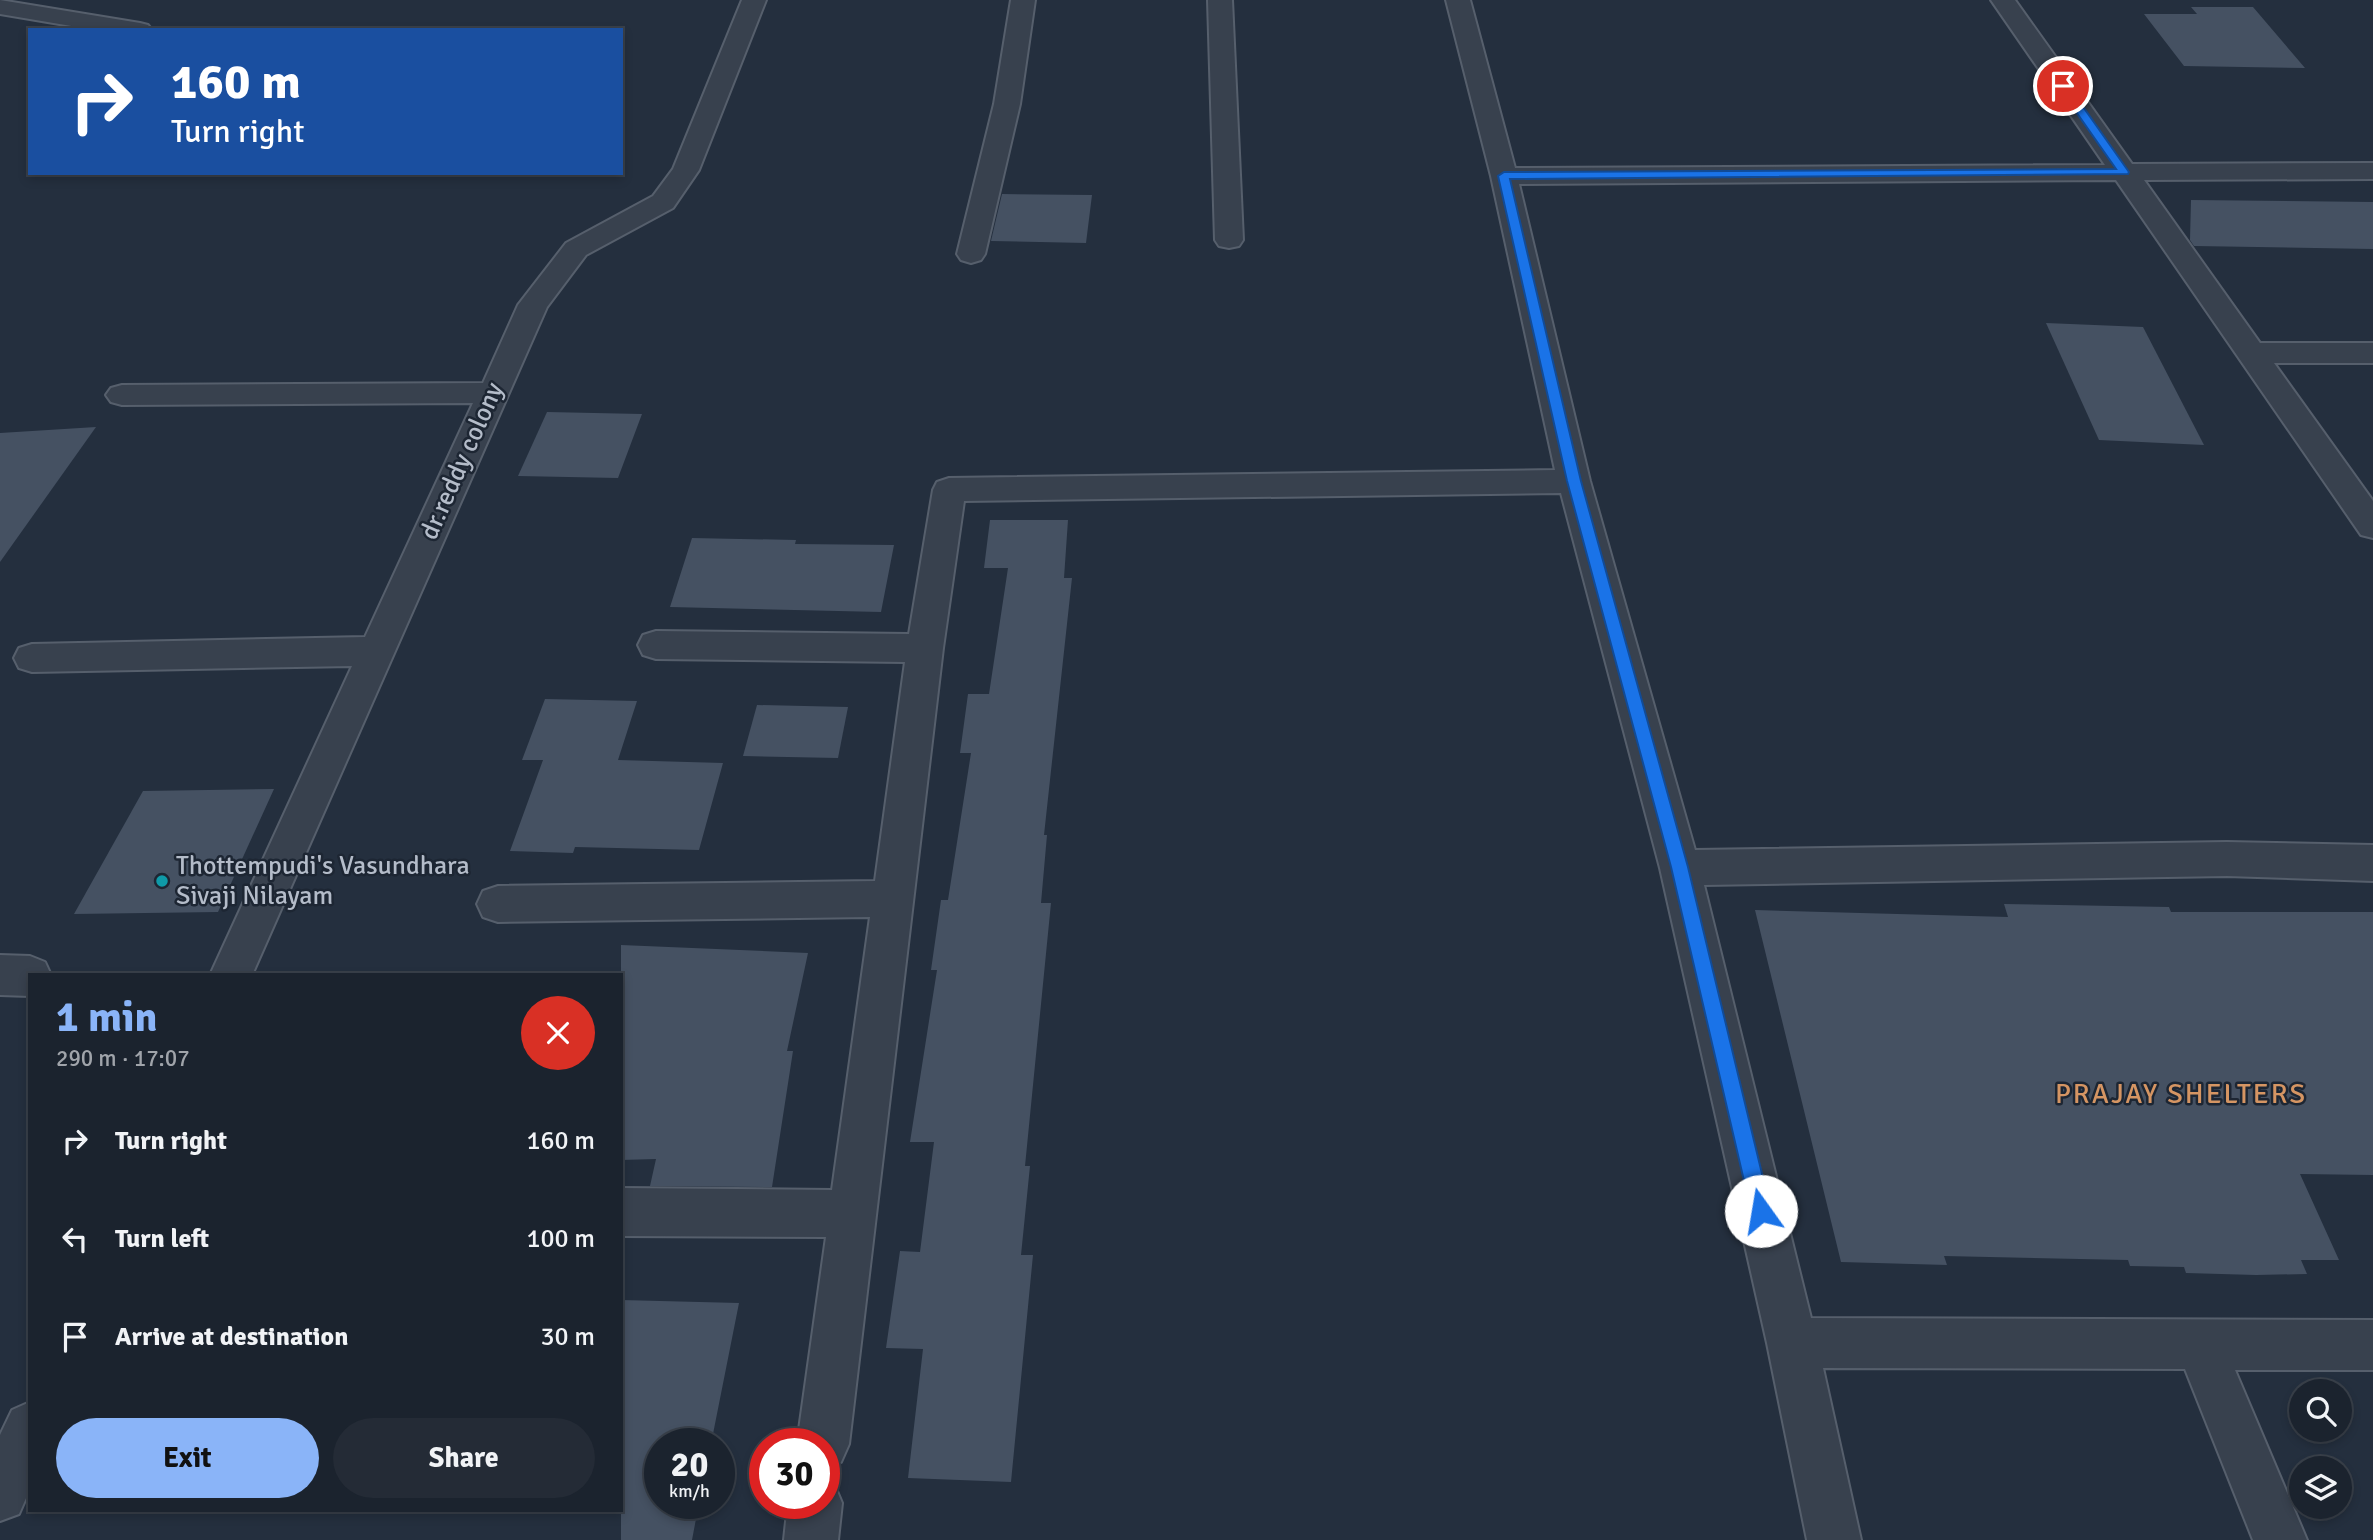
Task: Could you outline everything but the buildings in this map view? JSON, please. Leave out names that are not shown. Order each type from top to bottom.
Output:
[{"type":"street","name":"dr.reddy colony","points":[[233,973],[533,305],[576,249],[663,202],[686,170],[754,0]]},
{"type":"street","points":[[971,254],[1007,104],[1023,0]]},
{"type":"street","points":[[1220,0],[1229,240]]},
{"type":"street","points":[[1458,0],[1504,176],[1574,481],[1680,867],[1792,1343],[1834,1540]]},
{"type":"street","points":[[2003,0],[2373,526]]},
{"type":"street","points":[[0,7],[128,28]]},
{"type":"street","points":[[1504,176],[2373,172]]},
{"type":"street","points":[[2252,353],[2373,353]]},
{"type":"street","points":[[122,395],[493,393]]},
{"type":"street","points":[[825,1428],[925,648],[949,490],[1574,481]]},
{"type":"street","points":[[656,645],[925,648]]},
{"type":"street","points":[[33,658],[377,651]]},
{"type":"street","points":[[1680,867],[2227,859],[2373,863]]},
{"type":"street","points":[[498,904],[893,900]]},
{"type":"street","points":[[0,975],[28,976]]},
{"type":"street","points":[[623,1212],[852,1214]]},
{"type":"street","points":[[1792,1343],[2373,1345]]},
{"type":"street","points":[[2199,1343],[2280,1540]]},
{"type":"street","points":[[0,1495],[28,1432]]},
{"type":"street","points":[[811,1540],[813,1519]]},
{"type":"place","name":"Thottempudi's Vasundhara Sivaji Nilayam","points":[[162,881]]},
{"type":"district","name":"PRAJAY SHELTERS","points":[[2181,1094]]},
{"type":"route","points":[[1761,1211],[1680,867],[1574,481],[1504,176],[2124,172],[2063,86]]}]
